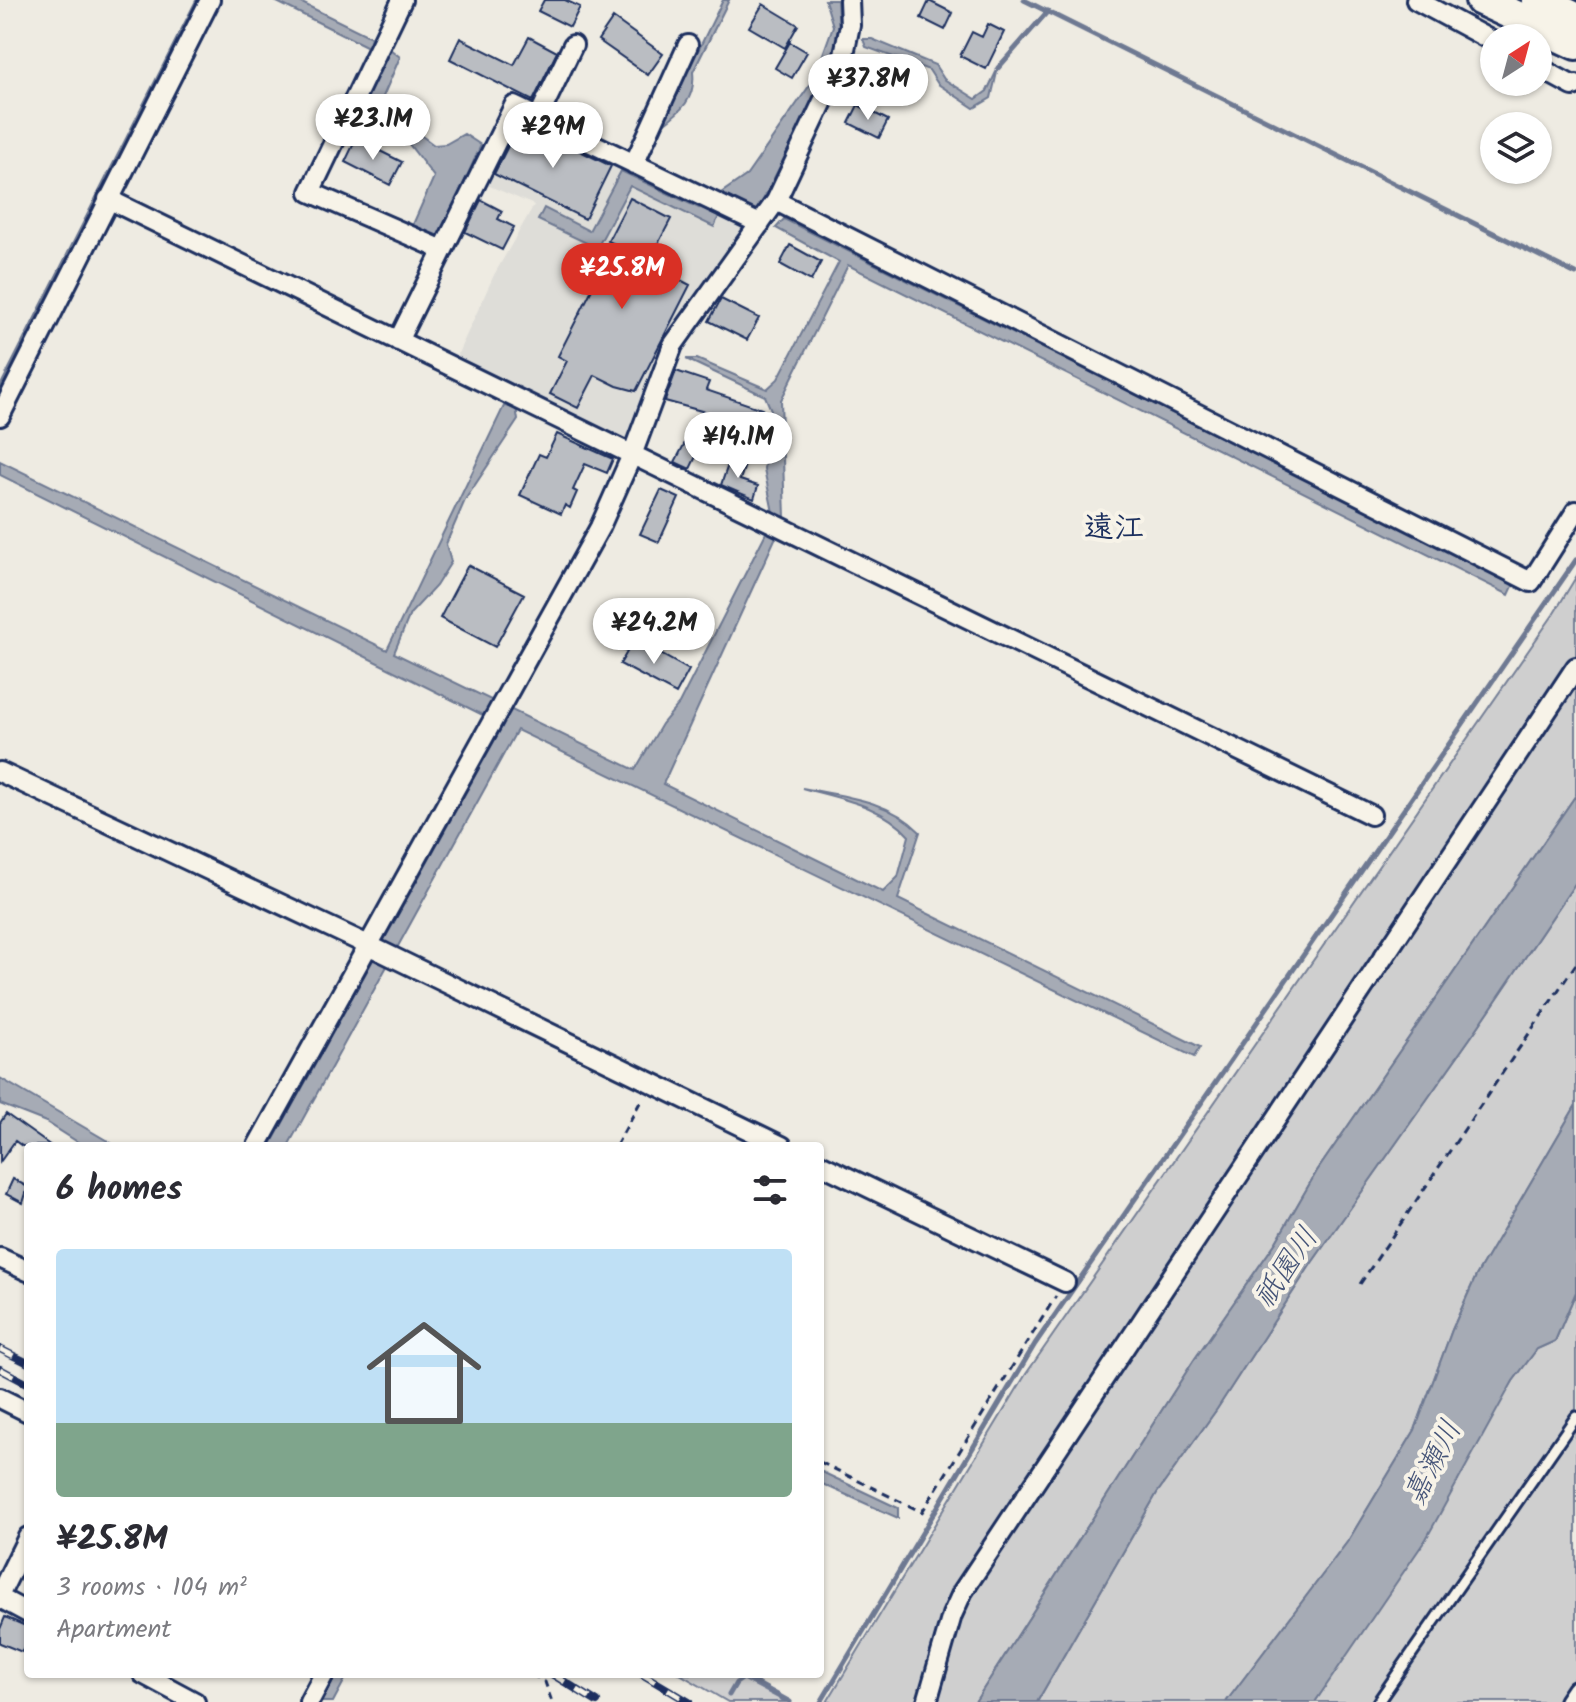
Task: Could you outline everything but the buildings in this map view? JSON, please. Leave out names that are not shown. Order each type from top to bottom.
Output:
[{"type":"highway","points":[[1481,0],[1576,18]]},
{"type":"highway","points":[[1541,11],[1576,44]]},
{"type":"street","points":[[0,416],[210,0]]},
{"type":"street","points":[[402,0],[310,192],[443,250]]},
{"type":"street","points":[[259,1142],[372,947],[600,527],[632,455],[673,345],[776,201],[843,59],[850,25],[849,0]]},
{"type":"street","points":[[1416,0],[1480,34]]},
{"type":"street","points":[[538,118],[573,45]]},
{"type":"street","points":[[634,164],[688,45]]},
{"type":"street","points":[[1552,75],[1576,85]]},
{"type":"street","points":[[398,341],[514,106],[760,224]]},
{"type":"street","points":[[108,199],[1371,815]]},
{"type":"street","points":[[776,201],[1531,582],[1576,511]]},
{"type":"street","points":[[927,1702],[952,1615],[963,1591],[1576,667]]},
{"type":"street","points":[[0,772],[372,947],[774,1142]]},
{"type":"street","points":[[824,1166],[1065,1282]]},
{"type":"street","points":[[0,1258],[24,1269]]},
{"type":"street","points":[[0,1398],[24,1410]]},
{"type":"street","points":[[24,1545],[0,1596],[24,1611]]},
{"type":"street","points":[[150,1678],[195,1702]]},
{"type":"street","points":[[309,1702],[322,1678]]},
{"type":"street","points":[[1568,1702],[1576,1690]]},
{"type":"lane","points":[[1378,1702],[1576,1417]]},
{"type":"path","points":[[1360,1284],[1576,964]]},
{"type":"path","points":[[618,1142],[651,1083]]},
{"type":"path","points":[[824,1464],[922,1512],[1065,1282]]},
{"type":"path","points":[[538,1678],[545,1682],[552,1702]]},
{"type":"shaded area","points":[[507,107],[752,228],[670,340],[622,456],[450,371],[494,275],[534,205],[473,179]]},
{"type":"shaded area","points":[[1576,577],[1576,795],[1317,1171],[1276,1242],[1194,1360],[975,1702],[827,1702],[1026,1374],[1553,615]]},
{"type":"shaded area","points":[[1576,882],[1576,1105],[1476,1276],[1452,1330],[1415,1430],[1348,1541],[1226,1702],[1037,1702],[1157,1493],[1217,1409],[1311,1264]]},
{"type":"shaded area","points":[[1576,1292],[1576,1702],[1315,1702],[1513,1381],[1537,1349],[1555,1341]]},
{"type":"shaded area","points":[[687,1678],[741,1678],[786,1702],[728,1702]]},
{"type":"water","points":[[273,0],[296,0],[371,37],[368,47]]},
{"type":"water","points":[[723,0],[729,0],[693,72],[692,90],[686,104],[661,126]]},
{"type":"water","points":[[825,0],[837,0],[839,29],[830,67],[757,212],[734,201],[720,214],[714,227],[630,186],[597,248],[538,220],[544,208],[589,231],[621,171],[699,208],[747,175],[814,79],[833,26]]},
{"type":"water","points":[[863,39],[872,39],[935,65],[944,79],[976,99],[987,91],[998,68],[991,98],[974,108],[938,84],[929,70],[866,47]]},
{"type":"water","points":[[390,49],[400,57],[382,99],[384,108],[434,145],[446,144],[464,134],[481,145],[439,239],[411,229],[434,177],[405,139],[357,113]]},
{"type":"water","points":[[784,219],[1514,584],[1509,595],[848,265],[781,400],[785,517],[663,784],[883,892],[898,877],[909,836],[874,810],[802,788],[865,801],[894,813],[920,832],[898,899],[1200,1047],[1194,1057],[517,730],[290,1142],[272,1142],[503,725],[0,475],[0,461],[387,650],[504,406],[516,407],[518,420],[465,500],[446,544],[451,562],[436,586],[410,614],[394,653],[635,770],[662,724],[679,704],[774,517],[764,469],[771,410],[765,396],[686,359],[697,359],[767,389],[778,379],[839,262],[776,228]]},
{"type":"water","name":"祇園川","points":[[1576,795],[1576,882],[1311,1264],[1217,1409],[1157,1493],[1037,1702],[975,1702],[1194,1360],[1276,1242],[1317,1171]]},
{"type":"water","points":[[0,1078],[109,1142],[78,1142],[46,1122],[0,1104]]},
{"type":"water","name":"嘉瀬川","points":[[1576,1105],[1576,1292],[1555,1341],[1537,1349],[1513,1381],[1426,1539],[1315,1702],[1226,1702],[1348,1541],[1415,1430],[1452,1330],[1476,1276]]},
{"type":"water","points":[[824,1473],[898,1508],[898,1518],[824,1485]]},
{"type":"water","points":[[334,1678],[346,1678],[333,1702],[321,1702]]},
{"type":"waterway","points":[[0,390],[198,0]]},
{"type":"waterway","points":[[1024,0],[1576,274]]},
{"type":"waterway","points":[[998,68],[1048,11]]},
{"type":"waterway","points":[[821,1702],[1035,1344],[1576,560]]},
{"type":"waterway","points":[[729,1695],[736,1683],[744,1678]]},
{"type":"waterway","points":[[747,1678],[790,1702]]},
{"type":"railway","points":[[0,1349],[24,1361]]},
{"type":"railway","points":[[0,1369],[24,1382]]},
{"type":"railway","points":[[558,1678],[597,1702]]},
{"type":"railway","points":[[649,1678],[689,1702]]},
{"type":"district","name":"遠江","points":[[1114,527]]}]
